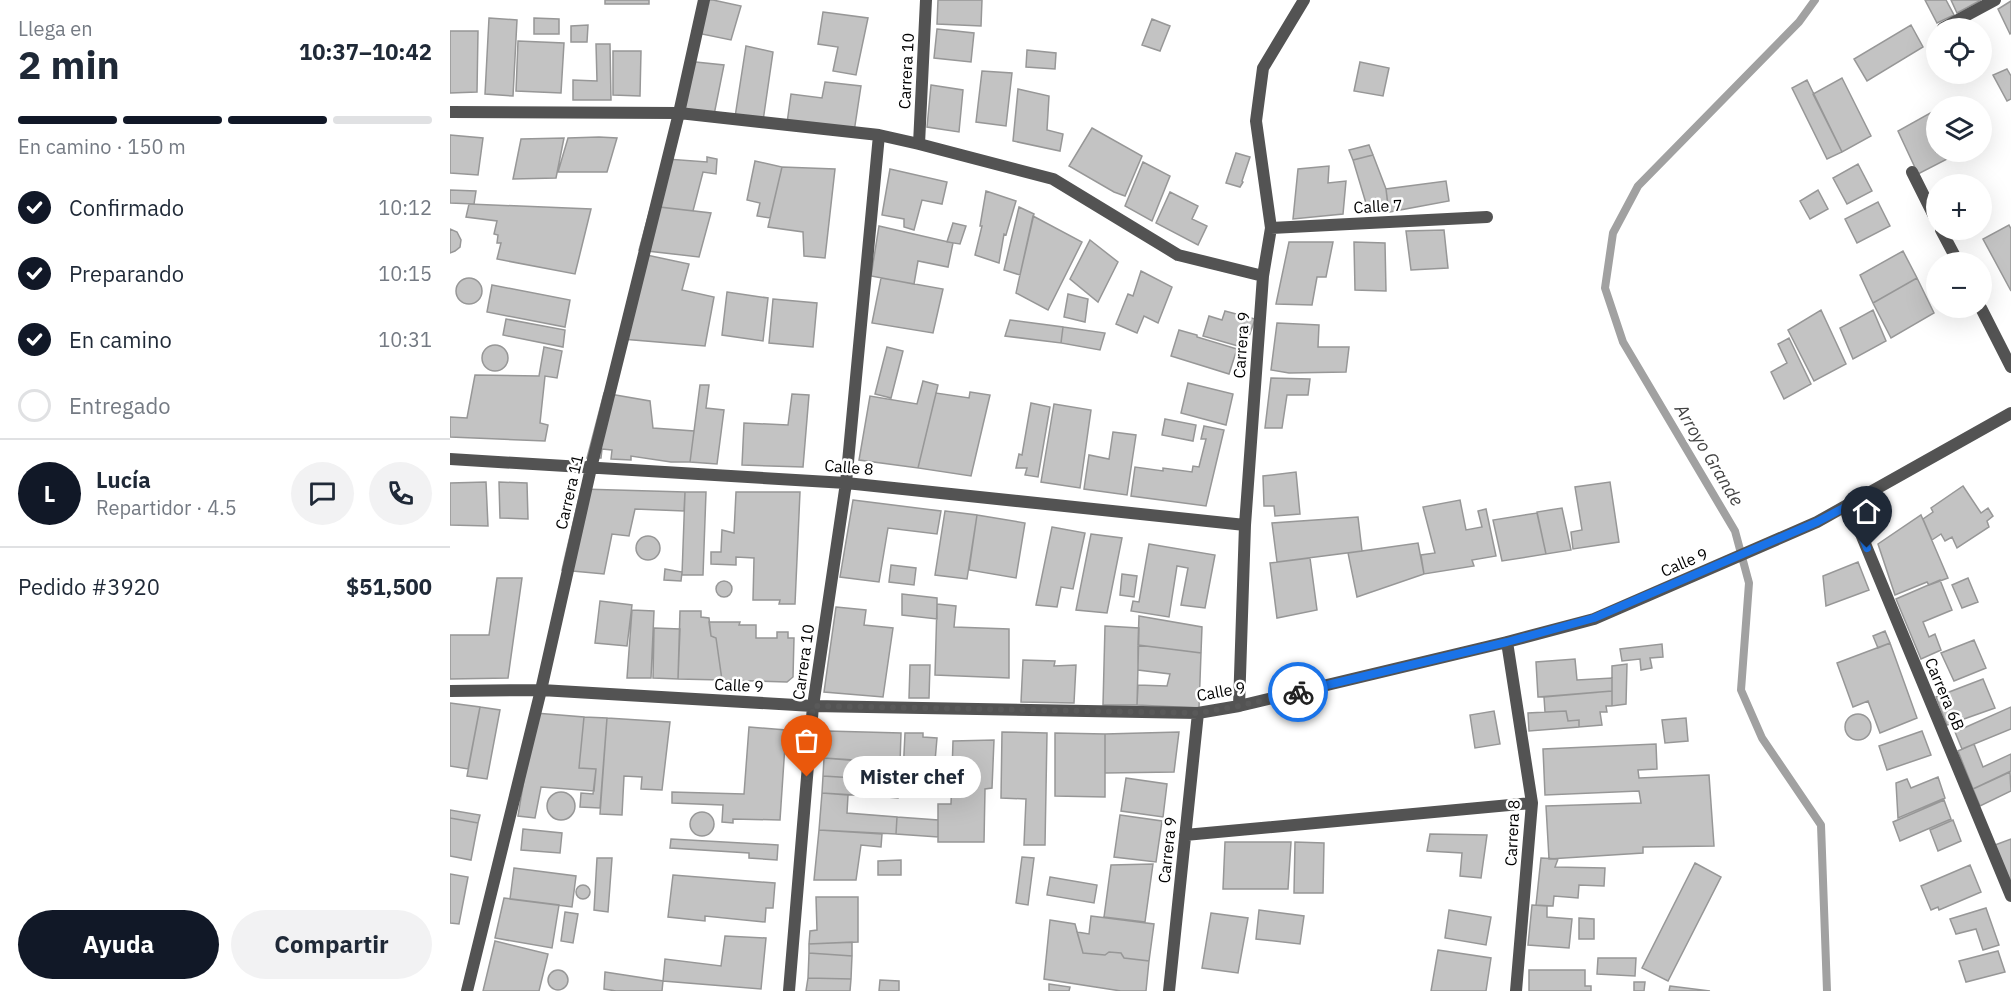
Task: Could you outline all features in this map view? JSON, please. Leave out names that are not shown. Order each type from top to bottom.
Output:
[{"type":"street","name":"Carrera 11","points":[[467,991],[541,690],[591,468],[679,113],[704,0]]},
{"type":"street","name":"Carrera 10","points":[[919,144],[926,0]]},
{"type":"street","name":"Carrera 9","points":[[1239,706],[1245,525],[1263,276],[1271,228],[1256,121],[1263,68],[1304,0]]},
{"type":"street","points":[[1962,18],[1995,0]]},
{"type":"street","points":[[450,112],[679,113],[879,135],[1053,179],[1178,255],[1263,276]]},
{"type":"street","name":"Carrera 10","points":[[789,991],[813,706],[846,483],[879,135]]},
{"type":"street","points":[[1912,172],[1926,200]]},
{"type":"street","name":"Calle 7","points":[[1271,228],[1487,217]]},
{"type":"street","points":[[1986,318],[2011,367]]},
{"type":"street","name":"Calle 9","points":[[450,692],[541,690],[813,706],[1198,713],[1239,706],[1507,642],[1594,618],[1817,522],[2011,413]]},
{"type":"street","name":"Calle 8","points":[[450,459],[846,483],[1245,525]]},
{"type":"street","name":"Carrera 6B","points":[[1849,505],[2011,896]]},
{"type":"street","name":"Carrera 8","points":[[1507,642],[1532,803],[1516,991]]},
{"type":"street","name":"Carrera 9","points":[[1169,991],[1198,713]]},
{"type":"street","points":[[1185,835],[1532,803]]},
{"type":"building","points":[[605,0],[649,0],[649,4],[605,4]]},
{"type":"building","points":[[702,0],[741,6],[731,40],[692,32]]},
{"type":"building","points":[[938,0],[982,0],[981,26],[937,24]]},
{"type":"building","points":[[1925,0],[1946,0],[1954,15],[1948,18],[1934,18]]},
{"type":"building","points":[[1951,0],[1981,0],[1957,13]]},
{"type":"building","points":[[2011,1],[2011,33],[2010,34],[1998,9]]},
{"type":"building","points":[[823,12],[868,18],[856,75],[833,71],[838,47],[818,44]]},
{"type":"building","points":[[489,18],[517,20],[513,96],[485,94]]},
{"type":"building","points":[[534,18],[559,19],[559,34],[534,34]]},
{"type":"building","points":[[1152,19],[1170,26],[1160,51],[1142,45]]},
{"type":"building","points":[[588,25],[587,42],[571,42],[571,26]]},
{"type":"building","points":[[1911,25],[1923,47],[1867,81],[1854,59]]},
{"type":"building","points":[[937,29],[974,33],[971,62],[934,58]]},
{"type":"building","points":[[450,31],[478,31],[477,92],[450,93]]},
{"type":"building","points":[[518,41],[564,43],[561,93],[516,91]]},
{"type":"building","points":[[596,44],[610,44],[611,100],[573,100],[573,80],[597,81]]},
{"type":"building","points":[[746,46],[773,52],[763,121],[735,117]]},
{"type":"building","points":[[1027,50],[1056,53],[1055,69],[1026,67]]},
{"type":"building","points":[[613,51],[641,51],[640,96],[613,95]]},
{"type":"building","points":[[686,61],[724,65],[714,115],[676,110]]},
{"type":"building","points":[[1360,62],[1389,68],[1383,96],[1354,91]]},
{"type":"building","points":[[2007,69],[2011,76],[2011,99],[2007,101],[1993,75]]},
{"type":"building","points":[[982,71],[1012,73],[1006,126],[976,122]]},
{"type":"building","points":[[1842,78],[1871,136],[1842,152],[1813,94]]},
{"type":"building","points":[[1807,80],[1842,152],[1827,159],[1792,88]]},
{"type":"building","points":[[825,82],[861,86],[854,132],[787,123],[791,94],[822,98]]},
{"type":"building","points":[[931,85],[963,90],[959,132],[927,127]]},
{"type":"building","points":[[1018,89],[1049,96],[1047,130],[1063,134],[1060,151],[1013,141]]},
{"type":"building","points":[[1926,115],[1926,162],[1941,162],[1918,174],[1898,131]]},
{"type":"building","points":[[1092,128],[1142,156],[1125,196],[1069,166]]},
{"type":"building","points":[[450,135],[483,138],[478,175],[450,173]]},
{"type":"building","points":[[564,138],[556,178],[513,179],[521,139]]},
{"type":"building","points":[[568,138],[617,138],[607,172],[558,172]]},
{"type":"building","points":[[1369,145],[1373,155],[1353,160],[1349,150]]},
{"type":"building","points":[[1236,153],[1250,157],[1240,187],[1226,183]]},
{"type":"building","points":[[1373,155],[1386,189],[1388,207],[1368,210],[1353,160]]},
{"type":"building","points":[[707,157],[717,159],[716,174],[703,172],[693,211],[651,206],[667,159],[707,162]]},
{"type":"building","points":[[755,161],[782,167],[770,218],[757,216],[760,203],[747,200]]},
{"type":"building","points":[[1143,162],[1170,176],[1152,221],[1125,206]]},
{"type":"building","points":[[1858,164],[1872,191],[1847,204],[1833,178]]},
{"type":"building","points":[[1329,166],[1328,183],[1346,181],[1343,214],[1293,219],[1298,169]]},
{"type":"building","points":[[782,167],[835,169],[825,258],[804,256],[803,232],[768,227]]},
{"type":"building","points":[[890,169],[947,182],[942,204],[922,200],[914,230],[904,227],[904,219],[882,215]]},
{"type":"building","points":[[1446,181],[1449,201],[1389,212],[1386,189]]},
{"type":"building","points":[[450,190],[476,191],[474,204],[450,203]]},
{"type":"building","points":[[1818,190],[1828,209],[1810,219],[1800,201]]},
{"type":"building","points":[[986,191],[1016,201],[1006,235],[1004,234],[999,263],[975,255],[982,226],[980,226]]},
{"type":"building","points":[[1170,192],[1198,206],[1192,219],[1207,226],[1198,245],[1156,223]]},
{"type":"building","points":[[1878,202],[1890,226],[1857,243],[1845,219]]},
{"type":"building","points":[[469,204],[591,209],[575,274],[497,259],[501,243],[497,243],[498,235],[494,234],[497,221],[466,217]]},
{"type":"building","points":[[651,206],[711,213],[699,257],[639,250]]},
{"type":"building","points":[[1019,207],[1034,214],[1020,275],[1004,270]]},
{"type":"building","points":[[1033,216],[1082,242],[1048,310],[1016,293]]},
{"type":"building","points":[[953,223],[966,226],[960,244],[947,242]]},
{"type":"building","points":[[2009,225],[2011,229],[2011,291],[1984,240],[1992,240],[1992,234]]},
{"type":"building","points":[[879,226],[953,243],[948,267],[918,261],[914,284],[871,276]]},
{"type":"building","points":[[450,229],[457,232],[461,240],[460,247],[450,253]]},
{"type":"building","points":[[1444,230],[1448,268],[1411,270],[1406,231]]},
{"type":"building","points":[[1090,240],[1118,262],[1098,302],[1070,279]]},
{"type":"building","points":[[1289,242],[1333,242],[1326,277],[1317,277],[1312,305],[1276,304]]},
{"type":"building","points":[[1354,242],[1385,243],[1386,291],[1355,290]]},
{"type":"building","points":[[1903,251],[1917,278],[1873,303],[1860,275]]},
{"type":"building","points":[[642,254],[689,264],[682,290],[714,297],[705,346],[622,339]]},
{"type":"building","points":[[1141,271],[1172,287],[1158,323],[1144,316],[1137,333],[1116,324],[1128,294],[1133,296]]},
{"type":"building","points":[[469,278],[478,282],[482,291],[478,300],[469,304],[460,300],[456,291],[460,282]]},
{"type":"building","points":[[881,278],[943,289],[933,333],[872,323]]},
{"type":"building","points":[[1917,278],[1926,297],[1926,318],[1891,338],[1873,303]]},
{"type":"building","points":[[492,285],[570,300],[565,327],[487,312]]},
{"type":"building","points":[[727,292],[768,298],[763,341],[722,335]]},
{"type":"building","points":[[1068,294],[1088,299],[1085,322],[1064,317]]},
{"type":"building","points":[[773,299],[817,303],[813,347],[769,343]]},
{"type":"building","points":[[1821,310],[1846,364],[1814,381],[1788,330]]},
{"type":"building","points":[[1873,310],[1886,341],[1853,359],[1840,328]]},
{"type":"building","points":[[1225,311],[1255,319],[1245,348],[1203,336],[1209,316],[1222,320]]},
{"type":"building","points":[[506,319],[565,330],[563,347],[503,335]]},
{"type":"building","points":[[1010,320],[1063,327],[1061,343],[1005,336]]},
{"type":"building","points":[[1277,323],[1319,325],[1318,347],[1349,347],[1346,372],[1289,373],[1271,370]]},
{"type":"building","points":[[1063,327],[1105,333],[1100,350],[1061,343]]},
{"type":"building","points":[[1179,330],[1237,349],[1229,374],[1171,356]]},
{"type":"building","points":[[1789,338],[1811,384],[1784,399],[1771,372],[1787,363],[1778,344]]},
{"type":"building","points":[[495,345],[504,349],[508,358],[504,367],[495,371],[486,367],[482,358],[486,349]]},
{"type":"building","points":[[544,347],[562,351],[557,378],[545,376],[540,423],[548,425],[545,441],[450,437],[450,417],[467,418],[475,375],[539,376]]},
{"type":"building","points":[[887,347],[903,351],[891,398],[875,394]]},
{"type":"building","points":[[1271,378],[1310,379],[1308,395],[1287,395],[1282,428],[1265,428]]},
{"type":"building","points":[[923,381],[938,385],[918,468],[859,460],[870,396],[917,404]]},
{"type":"building","points":[[1188,383],[1233,394],[1226,425],[1181,413]]},
{"type":"building","points":[[700,385],[709,385],[706,408],[724,410],[717,464],[690,462]]},
{"type":"building","points":[[970,392],[990,395],[971,476],[918,468],[936,393],[969,398]]},
{"type":"building","points":[[604,393],[650,401],[653,428],[694,431],[690,462],[671,462],[631,456],[631,460],[611,459],[612,450],[602,449],[601,458],[587,458]]},
{"type":"building","points":[[792,394],[809,395],[803,467],[742,465],[744,423],[788,425]]},
{"type":"building","points":[[1031,403],[1050,407],[1038,477],[1025,475],[1027,468],[1016,468],[1019,454],[1022,455]]},
{"type":"building","points":[[1054,404],[1091,410],[1080,488],[1041,482]]},
{"type":"building","points":[[1165,419],[1196,425],[1193,441],[1162,435]]},
{"type":"building","points":[[1204,426],[1224,430],[1206,506],[1131,496],[1135,467],[1192,472],[1193,466],[1199,467],[1206,439],[1201,439]]},
{"type":"building","points":[[1113,432],[1136,435],[1127,495],[1084,489],[1089,455],[1109,459]]},
{"type":"building","points":[[1296,472],[1300,514],[1275,516],[1274,506],[1264,506],[1263,476]]},
{"type":"building","points":[[486,482],[488,526],[450,525],[450,483]]},
{"type":"building","points":[[499,482],[527,483],[528,519],[500,518]]},
{"type":"building","points":[[1610,482],[1619,542],[1573,549],[1571,532],[1582,530],[1575,487]]},
{"type":"building","points":[[1963,486],[1981,513],[1988,508],[1993,516],[1987,521],[1989,527],[1957,548],[1952,537],[1945,541],[1941,534],[1932,540],[1923,519],[1933,512],[1931,508]]},
{"type":"building","points":[[581,489],[685,492],[684,511],[635,509],[629,536],[612,534],[604,574],[562,570]]},
{"type":"building","points":[[685,492],[706,492],[703,575],[682,575]]},
{"type":"building","points":[[736,492],[800,492],[795,604],[779,604],[780,600],[753,600],[754,558],[736,557],[736,565],[711,564],[711,552],[721,552],[722,530],[734,533]]},
{"type":"building","points":[[853,500],[941,511],[937,534],[888,528],[879,582],[840,577]]},
{"type":"building","points":[[1460,500],[1466,530],[1482,527],[1478,511],[1486,509],[1496,556],[1472,560],[1474,566],[1424,574],[1421,555],[1435,553],[1423,507]]},
{"type":"building","points":[[1562,508],[1571,550],[1546,554],[1537,512]]},
{"type":"building","points":[[945,511],[977,515],[967,579],[935,575]]},
{"type":"building","points":[[1537,513],[1546,554],[1502,561],[1493,520]]},
{"type":"building","points":[[977,515],[1025,523],[1016,578],[969,570]]},
{"type":"building","points":[[1921,515],[1948,578],[1929,585],[1927,582],[1895,595],[1878,544]]},
{"type":"building","points":[[1358,517],[1362,551],[1277,562],[1272,523]]},
{"type":"building","points":[[1052,527],[1085,533],[1073,589],[1061,587],[1057,607],[1036,605]]},
{"type":"building","points":[[1091,534],[1122,538],[1107,613],[1076,610]]},
{"type":"building","points":[[643,536],[653,536],[660,543],[660,553],[653,560],[643,560],[636,553],[636,543]]},
{"type":"building","points":[[1418,543],[1424,574],[1357,597],[1348,553]]},
{"type":"building","points":[[1149,544],[1215,555],[1205,608],[1181,605],[1188,568],[1177,566],[1169,617],[1131,611],[1133,601],[1139,602]]},
{"type":"building","points":[[1310,558],[1317,610],[1277,618],[1270,563]]},
{"type":"building","points":[[1858,562],[1869,590],[1826,606],[1823,576]]},
{"type":"building","points":[[891,565],[916,568],[914,585],[889,582]]},
{"type":"building","points":[[665,569],[682,572],[681,581],[664,580]]},
{"type":"building","points":[[1122,574],[1137,576],[1134,597],[1120,595]]},
{"type":"building","points":[[497,578],[522,578],[508,678],[450,679],[450,635],[489,635]]},
{"type":"building","points":[[1968,578],[1978,602],[1962,608],[1952,585]]},
{"type":"building","points":[[1940,580],[1952,610],[1923,622],[1929,637],[1935,634],[1941,650],[1921,659],[1896,599]]},
{"type":"building","points":[[721,581],[727,581],[732,589],[730,595],[721,597],[716,592],[716,586]]},
{"type":"building","points":[[902,594],[937,598],[937,619],[902,615]]},
{"type":"building","points":[[600,601],[632,605],[627,646],[595,643]]},
{"type":"building","points":[[937,604],[956,606],[954,627],[1009,629],[1009,678],[935,675]]},
{"type":"building","points":[[836,607],[866,610],[864,625],[893,628],[883,697],[824,692]]},
{"type":"building","points":[[632,610],[654,611],[651,678],[627,678]]},
{"type":"building","points":[[680,611],[701,611],[701,617],[709,618],[711,636],[716,638],[722,680],[678,679]]},
{"type":"building","points":[[1139,616],[1202,627],[1201,653],[1138,645]]},
{"type":"building","points":[[709,622],[740,622],[739,625],[756,625],[756,638],[777,638],[777,632],[788,632],[788,638],[794,638],[793,677],[787,682],[722,680],[716,638],[711,636]]},
{"type":"building","points":[[1105,626],[1139,628],[1137,705],[1103,705]]},
{"type":"building","points":[[654,628],[680,629],[678,679],[653,678]]},
{"type":"building","points":[[1885,631],[1890,643],[1878,648],[1873,636]]},
{"type":"building","points":[[1974,640],[1986,668],[1954,681],[1941,653]]},
{"type":"building","points":[[1890,643],[1917,718],[1880,733],[1868,701],[1853,707],[1837,663]]},
{"type":"building","points":[[1662,644],[1663,657],[1650,658],[1652,668],[1641,670],[1640,659],[1622,661],[1620,649]]},
{"type":"building","points":[[1138,645],[1201,653],[1199,708],[1137,705],[1138,685],[1167,686],[1170,674],[1138,670]]},
{"type":"building","points":[[1575,659],[1577,680],[1612,678],[1612,691],[1538,697],[1536,662]]},
{"type":"building","points":[[1023,660],[1055,661],[1054,666],[1076,665],[1074,703],[1021,702]]},
{"type":"building","points":[[1627,664],[1626,704],[1612,706],[1612,666]]},
{"type":"building","points":[[910,665],[930,665],[929,698],[909,698]]},
{"type":"building","points":[[1983,679],[1995,708],[1947,725],[1936,697]]},
{"type":"building","points":[[1612,691],[1612,706],[1606,706],[1607,712],[1600,712],[1602,725],[1579,727],[1579,720],[1568,721],[1566,711],[1545,712],[1544,697]]},
{"type":"building","points":[[450,703],[480,707],[468,769],[450,766]]},
{"type":"building","points":[[480,707],[500,710],[487,779],[467,776]]},
{"type":"building","points":[[2011,707],[2011,729],[1962,749],[1955,732]]},
{"type":"building","points":[[1494,711],[1500,744],[1475,748],[1470,715]]},
{"type":"building","points":[[1566,711],[1568,721],[1579,720],[1579,727],[1529,731],[1528,713]]},
{"type":"building","points":[[535,713],[584,717],[579,768],[596,769],[594,791],[541,787],[535,818],[518,816]]},
{"type":"building","points":[[1858,714],[1867,718],[1871,727],[1867,736],[1858,740],[1849,736],[1845,727],[1849,718]]},
{"type":"building","points":[[584,717],[607,718],[600,808],[580,807],[581,793],[593,794],[596,769],[579,768]]},
{"type":"building","points":[[607,718],[670,722],[662,790],[641,789],[642,777],[624,776],[622,815],[600,814]]},
{"type":"building","points":[[1686,718],[1688,741],[1665,743],[1662,720]]},
{"type":"building","points":[[749,727],[786,730],[780,820],[733,819],[733,823],[722,822],[723,805],[672,803],[672,792],[744,794]]},
{"type":"building","points":[[827,731],[901,733],[900,763],[824,758]]},
{"type":"building","points":[[1922,731],[1931,755],[1887,770],[1879,746]]},
{"type":"building","points":[[1002,732],[1047,733],[1045,845],[1024,845],[1026,799],[1001,798]]},
{"type":"building","points":[[1179,732],[1174,772],[1105,773],[1105,734]]},
{"type":"building","points":[[905,733],[923,733],[923,737],[937,738],[932,796],[902,796]]},
{"type":"building","points":[[1055,733],[1105,734],[1105,797],[1055,796]]},
{"type":"building","points":[[994,740],[992,788],[985,789],[984,842],[938,842],[938,804],[951,804],[953,741]]},
{"type":"building","points":[[1656,744],[1657,769],[1638,770],[1639,778],[1709,775],[1714,846],[1643,847],[1643,853],[1549,859],[1546,806],[1641,803],[1639,791],[1545,795],[1543,749]]},
{"type":"building","points":[[1974,744],[1983,767],[2011,754],[2011,771],[1973,789],[1958,751]]},
{"type":"building","points":[[824,758],[872,762],[871,779],[823,776]]},
{"type":"building","points":[[2010,772],[2011,791],[1980,806],[1973,789]]},
{"type":"building","points":[[823,776],[871,779],[870,796],[822,793]]},
{"type":"building","points":[[1938,777],[1945,798],[1898,818],[1896,783],[1907,779],[1911,788]]},
{"type":"building","points":[[1126,778],[1167,784],[1163,817],[1121,811]]},
{"type":"building","points":[[889,780],[899,781],[898,798],[887,797]]},
{"type":"building","points":[[561,792],[571,796],[575,806],[571,816],[561,820],[551,816],[547,806],[551,796]]},
{"type":"building","points":[[822,793],[848,795],[847,813],[897,817],[896,834],[819,830]]},
{"type":"building","points":[[1944,800],[1951,819],[1900,841],[1893,822]]},
{"type":"building","points":[[450,810],[480,815],[478,823],[450,818]]},
{"type":"building","points":[[697,812],[707,812],[714,819],[714,829],[707,836],[697,836],[690,829],[690,819]]},
{"type":"building","points":[[1120,815],[1162,821],[1156,862],[1114,857]]},
{"type":"building","points":[[897,817],[938,820],[938,837],[896,834]]},
{"type":"building","points":[[450,818],[478,823],[471,860],[450,856]]},
{"type":"building","points":[[1953,820],[1961,841],[1938,851],[1930,830]]},
{"type":"building","points":[[523,829],[562,833],[560,853],[521,850]]},
{"type":"building","points":[[819,830],[882,834],[881,847],[861,845],[856,880],[814,880]]},
{"type":"building","points":[[1430,834],[1487,835],[1481,878],[1460,876],[1462,853],[1427,851]]},
{"type":"building","points":[[671,839],[778,845],[777,860],[749,858],[749,853],[670,848]]},
{"type":"building","points":[[2011,839],[2011,884],[1995,845]]},
{"type":"building","points":[[1225,842],[1291,842],[1288,889],[1223,889]]},
{"type":"building","points":[[1295,842],[1324,843],[1323,893],[1294,893]]},
{"type":"building","points":[[1022,857],[1034,858],[1028,905],[1016,903]]},
{"type":"building","points":[[597,858],[612,858],[608,912],[594,910]]},
{"type":"building","points":[[1541,858],[1558,859],[1555,867],[1605,868],[1604,886],[1579,885],[1578,898],[1554,896],[1553,906],[1536,905]]},
{"type":"building","points":[[901,860],[901,875],[878,875],[878,861]]},
{"type":"building","points":[[1695,863],[1721,877],[1668,981],[1642,968]]},
{"type":"building","points":[[1153,864],[1145,922],[1104,917],[1111,865]]},
{"type":"building","points":[[1970,865],[1981,892],[1939,910],[1938,907],[1931,910],[1921,886]]},
{"type":"building","points":[[514,868],[576,876],[572,907],[510,899]]},
{"type":"building","points":[[450,874],[468,877],[459,924],[450,923]]},
{"type":"building","points":[[673,875],[775,883],[773,908],[766,908],[765,922],[705,916],[705,921],[668,917]]},
{"type":"building","points":[[1050,877],[1097,885],[1094,903],[1047,895]]},
{"type":"building","points":[[580,885],[586,885],[590,892],[586,899],[580,899],[576,895],[576,889]]},
{"type":"building","points":[[816,897],[858,897],[858,942],[809,944],[810,931],[817,930]]},
{"type":"building","points":[[504,898],[559,905],[552,948],[495,938]]},
{"type":"building","points":[[1532,905],[1547,906],[1547,917],[1572,919],[1569,948],[1528,945]]},
{"type":"building","points":[[1986,908],[1999,945],[1983,950],[1976,929],[1956,934],[1950,919]]},
{"type":"building","points":[[1259,910],[1304,916],[1300,944],[1256,939]]},
{"type":"building","points":[[1449,910],[1491,917],[1486,945],[1445,938]]},
{"type":"building","points":[[565,912],[578,914],[573,943],[561,941]]},
{"type":"building","points":[[1211,913],[1248,918],[1238,973],[1202,968]]},
{"type":"building","points":[[1091,916],[1154,924],[1149,961],[1124,958],[1121,953],[1109,952],[1105,955],[1083,953],[1077,932],[1089,934]]},
{"type":"building","points":[[1579,918],[1594,919],[1594,939],[1579,939]]},
{"type":"building","points":[[1050,920],[1075,924],[1083,953],[1105,955],[1109,952],[1121,953],[1124,958],[1149,961],[1146,991],[1121,991],[1044,979]]},
{"type":"building","points":[[725,936],[766,938],[761,989],[663,981],[665,959],[721,966]]},
{"type":"building","points":[[495,941],[548,954],[539,991],[483,991]]},
{"type":"building","points":[[852,942],[852,956],[809,953],[809,944]]},
{"type":"building","points":[[1438,950],[1491,958],[1486,991],[1431,991]]},
{"type":"building","points":[[1998,951],[2005,972],[1966,982],[1959,961]]},
{"type":"building","points":[[809,953],[852,956],[851,979],[808,978]]},
{"type":"building","points":[[1598,958],[1636,958],[1635,976],[1597,974]]},
{"type":"building","points":[[554,970],[562,970],[568,976],[568,984],[562,990],[554,990],[548,984],[548,976]]},
{"type":"building","points":[[1529,970],[1585,970],[1585,986],[1591,986],[1591,991],[1529,991]]},
{"type":"building","points":[[605,972],[663,981],[662,991],[604,989]]},
{"type":"building","points":[[808,978],[851,979],[850,991],[806,991]]},
{"type":"building","points":[[880,980],[899,981],[899,991],[879,991]]},
{"type":"building","points":[[1634,982],[1645,982],[1644,991],[1634,991]]},
{"type":"building","points":[[1049,984],[1070,987],[1069,991],[1049,991]]},
{"type":"building","points":[[1670,986],[1710,991],[1669,991]]},
{"type":"waterway","name":"Arroyo Grande","points":[[1815,0],[1799,22],[1638,186],[1613,233],[1605,288],[1623,342],[1735,531],[1749,583],[1741,690],[1762,738],[1821,825],[1827,991]]},
{"type":"way so far","points":[[807,777],[813,706],[1198,713],[1298,692]]},
{"type":"place","name":"Mister chef","points":[[807,777]]},
{"type":"route","points":[[1298,692],[1507,642],[1594,618],[1817,522],[1849,505],[1867,548]]}]
